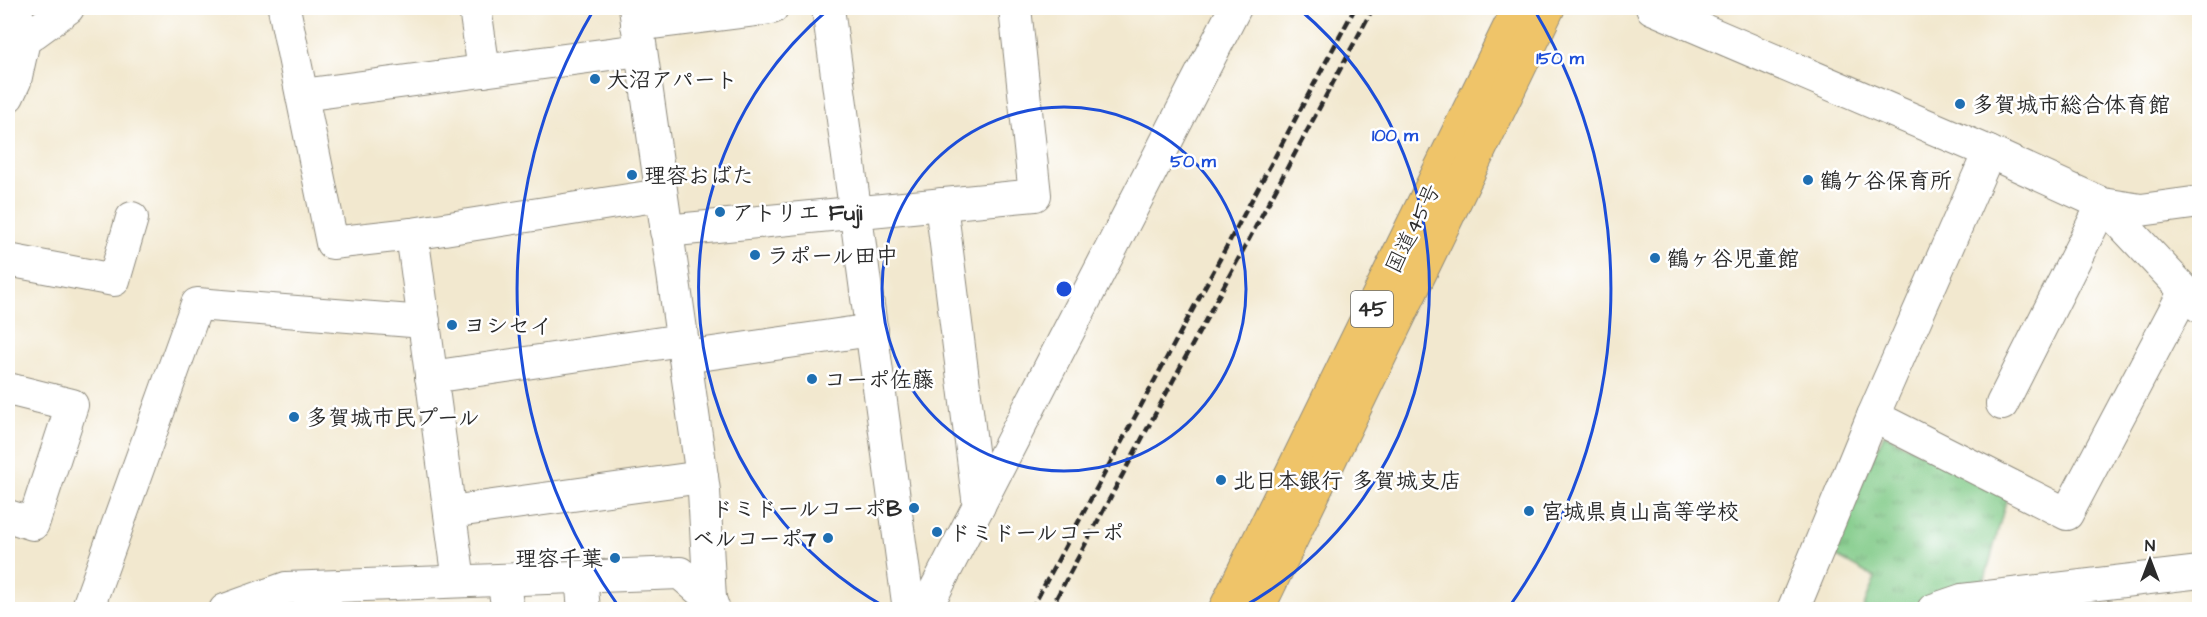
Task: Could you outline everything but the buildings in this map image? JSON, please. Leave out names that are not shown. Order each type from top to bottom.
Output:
[{"type":"highway","name":"国道45号","points":[[1225,609],[1519,8]]},
{"type":"highway","name":"国道45号","points":[[1257,609],[1548,8]]},
{"type":"street","points":[[8,96],[15,81],[24,40],[15,8]]},
{"type":"street","points":[[24,40],[68,8]]},
{"type":"street","points":[[284,8],[332,243],[412,234],[661,195]]},
{"type":"street","points":[[475,8],[484,71]]},
{"type":"street","points":[[302,94],[484,71],[638,27],[772,8]]},
{"type":"street","points":[[828,8],[909,609]]},
{"type":"street","points":[[666,231],[1035,195],[1015,8]]},
{"type":"street","points":[[925,609],[1235,8]]},
{"type":"street","points":[[1652,8],[1989,152],[2103,204],[2141,210],[2199,202]]},
{"type":"street","points":[[638,27],[702,477],[712,604]]},
{"type":"street","points":[[1794,609],[1873,416],[1989,152]]},
{"type":"street","points":[[941,204],[979,506]]},
{"type":"street","points":[[1873,416],[2067,514],[2192,299],[2103,204]]},
{"type":"street","points":[[2002,404],[2103,204]]},
{"type":"street","points":[[8,260],[114,280],[132,218]]},
{"type":"street","points":[[412,234],[459,581]]},
{"type":"street","points":[[87,609],[197,304],[424,322]]},
{"type":"street","points":[[431,377],[683,348],[872,330]]},
{"type":"street","points":[[8,389],[72,405],[33,524],[8,516]]},
{"type":"street","points":[[450,512],[702,477]]},
{"type":"street","points":[[1933,609],[1962,600],[2046,600],[2199,572]]},
{"type":"street","points":[[225,609],[286,588],[459,581],[505,595],[581,577],[680,573],[712,604]]},
{"type":"street","points":[[581,577],[584,609]]},
{"type":"green space","points":[[1884,434],[2007,497],[1983,587],[1928,609],[1863,609],[1875,578],[1830,553]]},
{"type":"railway","points":[[1031,610],[1355,8]]},
{"type":"railway","points":[[1050,610],[1373,8]]},
{"type":"place","name":"大沼アパート","points":[[595,79]]},
{"type":"place","name":"多賀城市総合体育館","points":[[1960,104]]},
{"type":"place","name":"理容おばた","points":[[632,175]]},
{"type":"place","name":"鶴ケ谷保育所","points":[[1808,180]]},
{"type":"place","name":"アトリエ Fuji","points":[[720,212]]},
{"type":"place","name":"ラポール田中","points":[[755,255]]},
{"type":"place","name":"鶴ヶ谷児童館","points":[[1655,258]]},
{"type":"place","name":"ヨシセイ","points":[[452,325]]},
{"type":"place","name":"コーポ佐藤","points":[[812,379]]},
{"type":"place","name":"多賀城市民プール","points":[[294,417]]},
{"type":"place","name":"北日本銀行 多賀城支店","points":[[1221,480]]},
{"type":"place","name":"ドミドールコーポB","points":[[914,508]]},
{"type":"place","name":"宮城県貞山高等学校","points":[[1529,511]]},
{"type":"place","name":"ドミドールコーポ","points":[[937,532]]},
{"type":"place","name":"ベルコーポ7","points":[[828,538]]},
{"type":"place","name":"理容千葉","points":[[615,558]]}]
